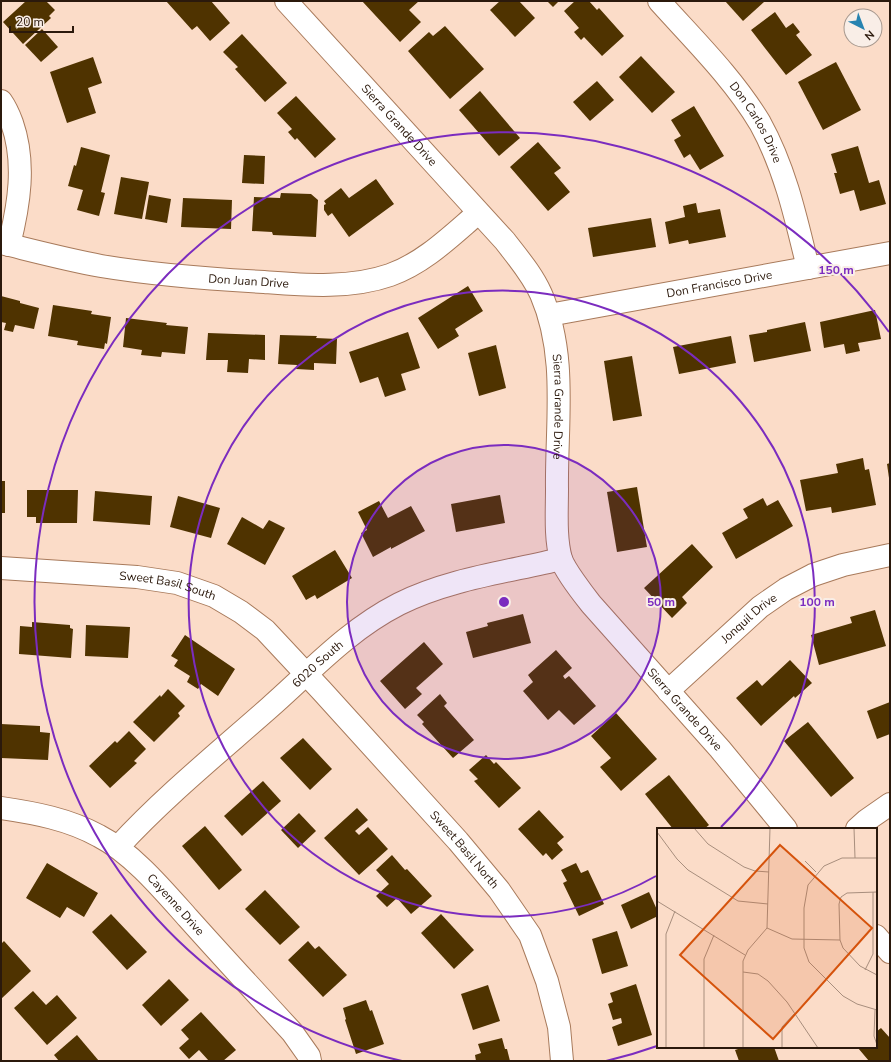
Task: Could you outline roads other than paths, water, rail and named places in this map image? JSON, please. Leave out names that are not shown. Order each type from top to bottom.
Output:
[{"type":"street","name":"Sierra Grande Drive","points":[[286,1],[505,241],[529,272],[540,293],[548,315],[556,350],[559,388],[557,467],[558,532],[562,559],[577,585],[591,604],[720,749],[785,828]]},
{"type":"street","name":"Don Carlos Drive","points":[[659,1],[720,69],[742,96],[760,124],[777,158],[790,194],[808,268]]},
{"type":"street","points":[[1,101],[6,107],[17,139],[21,176],[14,225],[5,244]]},
{"type":"street","name":"Don Juan Drive","points":[[5,244],[100,266],[148,272],[272,283],[357,283],[389,275],[418,262],[478,213]]},
{"type":"street","name":"Don Francisco Drive","points":[[548,315],[890,253]]},
{"type":"street","name":"Jonquil Drive","points":[[668,691],[760,607],[786,590],[813,575],[843,565],[890,555]]},
{"type":"street","name":"6020 South","points":[[118,847],[147,816],[279,699],[305,673],[375,617],[399,604],[462,582],[562,559]]},
{"type":"street","name":"Sweet Basil South","points":[[1,568],[137,577],[176,583],[214,596],[265,630],[305,673]]},
{"type":"street","name":"Sweet Basil North","points":[[305,673],[458,841],[499,890],[530,934],[549,988],[559,1027],[562,1061]]},
{"type":"street","points":[[858,828],[890,804]]},
{"type":"street","name":"Cayenne Drive","points":[[1,808],[60,819],[100,836],[118,847],[152,880],[292,1032],[309,1056],[310,1061]]},
{"type":"street","points":[[877,937],[890,952]]}]
